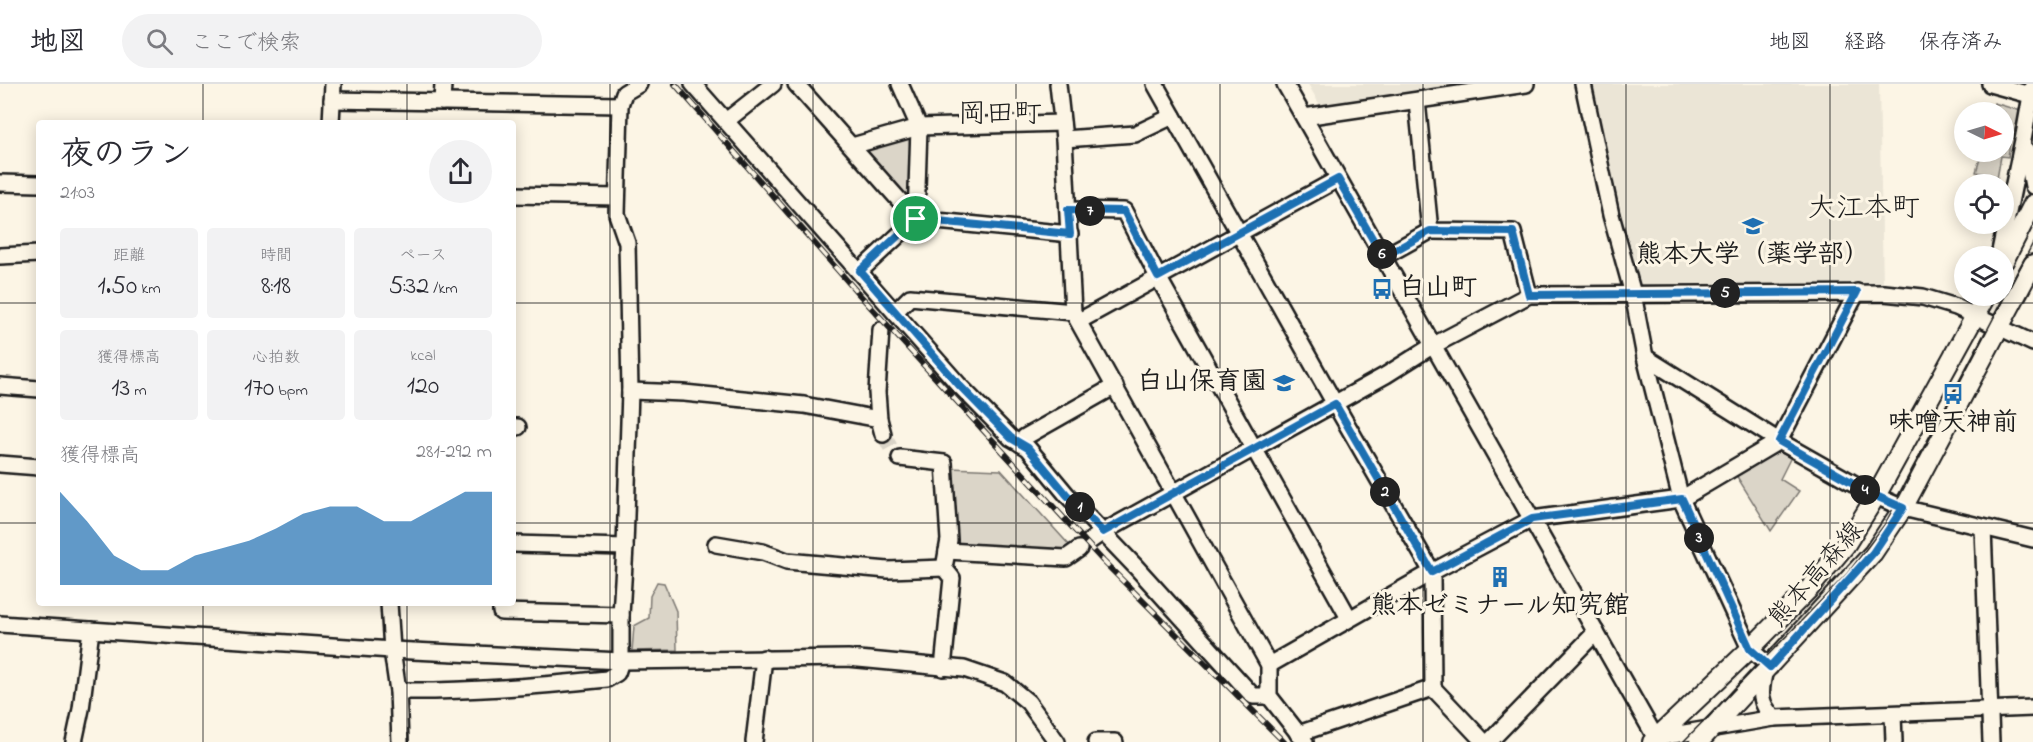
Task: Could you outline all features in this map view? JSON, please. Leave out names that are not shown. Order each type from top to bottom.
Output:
[{"type":"main road","points":[[2012,246],[2033,204]]},
{"type":"main road","name":"熊本高森線","points":[[1699,742],[1767,671],[1873,553],[1903,508],[2033,264]]},
{"type":"main road","name":"熊本高森線","points":[[1655,741],[1809,589],[1845,546],[1876,496],[1980,306]]},
{"type":"street","points":[[332,120],[333,84]]},
{"type":"street","points":[[442,102],[443,84]]},
{"type":"street","points":[[398,691],[452,692],[607,679],[617,673],[621,661],[630,391],[627,243],[617,214],[620,105],[624,93],[639,84]]},
{"type":"street","points":[[693,84],[829,242],[860,271],[959,385],[1011,438],[1028,448],[1067,495],[1253,696],[1269,696]]},
{"type":"street","points":[[726,122],[773,84]]},
{"type":"street","points":[[796,84],[916,219],[1070,234]]},
{"type":"street","points":[[860,271],[916,219],[920,127],[900,84]]},
{"type":"street","points":[[1058,84],[1076,316],[1269,665],[1269,696],[1302,738],[1432,688]]},
{"type":"street","points":[[1155,84],[1432,572],[1432,688],[1487,742],[1596,632]]},
{"type":"street","points":[[1285,84],[1596,632],[1655,741],[1774,718],[2033,708]]},
{"type":"street","points":[[1304,117],[1526,84]]},
{"type":"street","points":[[1583,84],[1611,215],[1633,294],[1645,357],[1682,499],[1750,649],[1767,671],[1761,698],[1765,710],[1774,718]]},
{"type":"street","points":[[1990,84],[2032,89],[2001,246]]},
{"type":"street","points":[[332,100],[620,105]]},
{"type":"street","points":[[1417,101],[1430,231]]},
{"type":"street","points":[[1064,139],[1135,134],[1173,116]]},
{"type":"street","points":[[852,146],[920,127],[1062,123]]},
{"type":"street","points":[[2024,135],[2033,150]]},
{"type":"street","points":[[2024,135],[2033,186]]},
{"type":"street","points":[[895,312],[910,297],[1076,316],[1158,277],[1338,179]]},
{"type":"street","points":[[0,183],[36,184]]},
{"type":"street","points":[[516,195],[617,197]]},
{"type":"street","points":[[1068,210],[1124,211],[1158,277],[1349,618]]},
{"type":"street","points":[[1383,257],[1430,231],[1513,232],[1529,295]]},
{"type":"street","points":[[0,256],[36,254]]},
{"type":"street","points":[[1269,665],[1349,618],[1532,519],[1682,499],[1779,441],[1857,292]]},
{"type":"street","points":[[947,551],[1066,558],[1103,532],[1335,404],[1432,346],[1529,295],[1857,292],[1923,297],[1956,307],[2033,343]]},
{"type":"street","points":[[881,330],[877,392],[879,419],[883,434]]},
{"type":"street","points":[[1645,357],[1779,441],[1876,496],[1903,508],[2033,539]]},
{"type":"street","points":[[0,386],[36,389]]},
{"type":"street","points":[[1021,444],[1025,437],[1114,386]]},
{"type":"street","points":[[630,391],[684,393],[804,405],[879,419]]},
{"type":"street","points":[[900,458],[944,463],[949,540],[944,568],[952,578],[943,668]]},
{"type":"street","points":[[0,464],[36,467]]},
{"type":"street","points":[[1983,528],[1991,742]]},
{"type":"street","points":[[516,544],[626,547]]},
{"type":"street","points":[[716,544],[763,552],[787,561],[888,570],[944,568]]},
{"type":"street","points":[[389,606],[398,691],[400,742]]},
{"type":"street","points":[[501,606],[501,612],[621,615]]},
{"type":"street","points":[[0,624],[392,650],[621,661],[848,658],[964,669],[1005,682],[1029,702],[1057,742]]},
{"type":"street","points":[[74,742],[81,709],[91,630]]},
{"type":"street","points":[[754,742],[764,658]]},
{"type":"street","points":[[1893,714],[1894,742]]},
{"type":"street","points":[[1096,742],[1116,742]]},
{"type":"shaded area","points":[[1308,84],[1483,84],[1322,109]]},
{"type":"shaded area","name":"熊本大学（薬学部）","points":[[1592,84],[1879,84],[1883,284],[1642,286],[1637,280]]},
{"type":"shaded area","points":[[2014,109],[2021,111],[2014,131]]},
{"type":"shaded area","points":[[919,127],[916,219],[852,146]]},
{"type":"shaded area","points":[[1979,162],[2000,162],[1998,174],[1976,172]]},
{"type":"shaded area","points":[[1774,450],[1791,457],[1780,479],[1799,491],[1771,531],[1736,475]]},
{"type":"shaded area","points":[[950,468],[1001,470],[1072,548],[1064,555],[952,547]]},
{"type":"shaded area","points":[[657,582],[664,583],[676,611],[677,650],[632,651],[634,626],[649,618],[650,596]]},
{"type":"tunnel","points":[[883,434],[892,450],[900,458]]},
{"type":"tram line","points":[[1683,742],[1848,573],[1885,524],[2033,243]]},
{"type":"railway","points":[[675,84],[857,292],[1103,561],[1284,742]]},
{"type":"place","name":"熊本大学（薬学部）","points":[[1753,226]]},
{"type":"place","name":"白山町","points":[[1382,289]]},
{"type":"place","name":"白山保育園","points":[[1284,383]]},
{"type":"place","name":"味噌天神前","points":[[1953,394]]},
{"type":"place","name":"熊本ゼミナール知究館","points":[[1500,577]]},
{"type":"district","name":"岡田町","points":[[1000,115]]},
{"type":"district","name":"大江本町","points":[[1864,209]]},
{"type":"route","points":[[1338,179],[1383,257],[1430,231],[1513,232],[1529,295],[1857,292],[1779,441],[1876,496],[1903,508],[1873,553],[1770,667],[1750,649],[1682,499],[1532,519],[1432,572],[1335,404],[1103,532],[1067,495],[1028,448],[1011,438],[959,385],[860,271],[916,219],[1070,234],[1068,210],[1124,211],[1158,277],[1338,179]]}]
